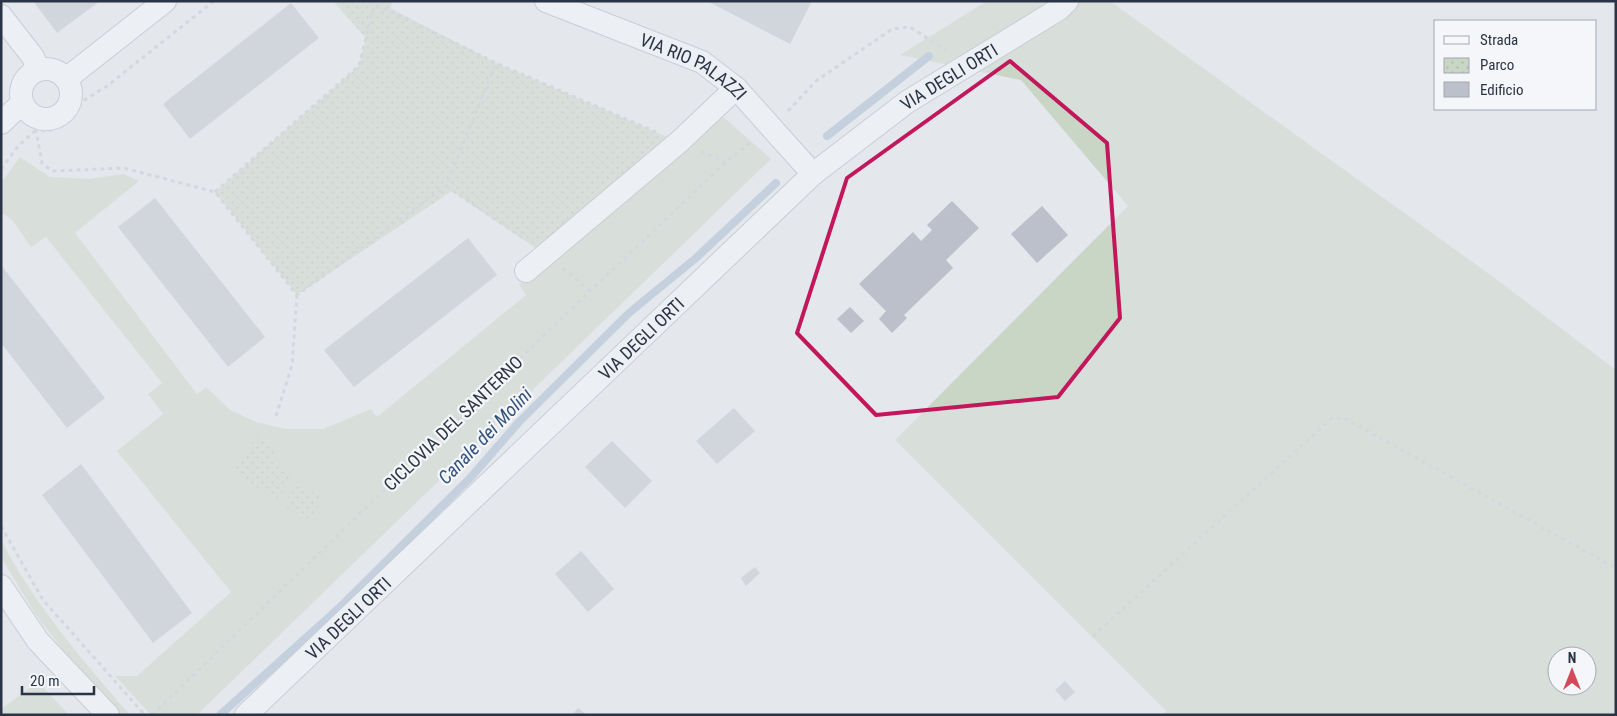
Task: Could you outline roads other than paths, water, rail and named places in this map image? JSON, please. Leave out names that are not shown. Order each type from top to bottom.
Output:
[{"type":"street","points":[[66,79],[165,1]]},
{"type":"street","name":"VIA RIO PALAZZI","points":[[546,1],[702,62],[736,88],[813,174]]},
{"type":"street","name":"VIA DEGLI ORTI","points":[[246,715],[813,174],[907,102],[1059,4]]},
{"type":"street","points":[[1,16],[25,46],[38,70]]},
{"type":"street","points":[[38,70],[53,70],[66,79],[71,93],[70,101],[62,114],[55,118],[39,118],[31,115],[22,103],[21,95],[25,80],[38,70]]},
{"type":"street","points":[[526,271],[679,142],[736,88]]},
{"type":"street","points":[[1,123],[22,103]]},
{"type":"street","points":[[1,586],[38,641],[108,715]]},
{"type":"waterway","name":"Canale dei Molini","points":[[827,136],[929,56]]},
{"type":"waterway","name":"Canale dei Molini","points":[[220,715],[338,609],[471,477],[519,422],[629,313],[696,258],[776,183]]}]
